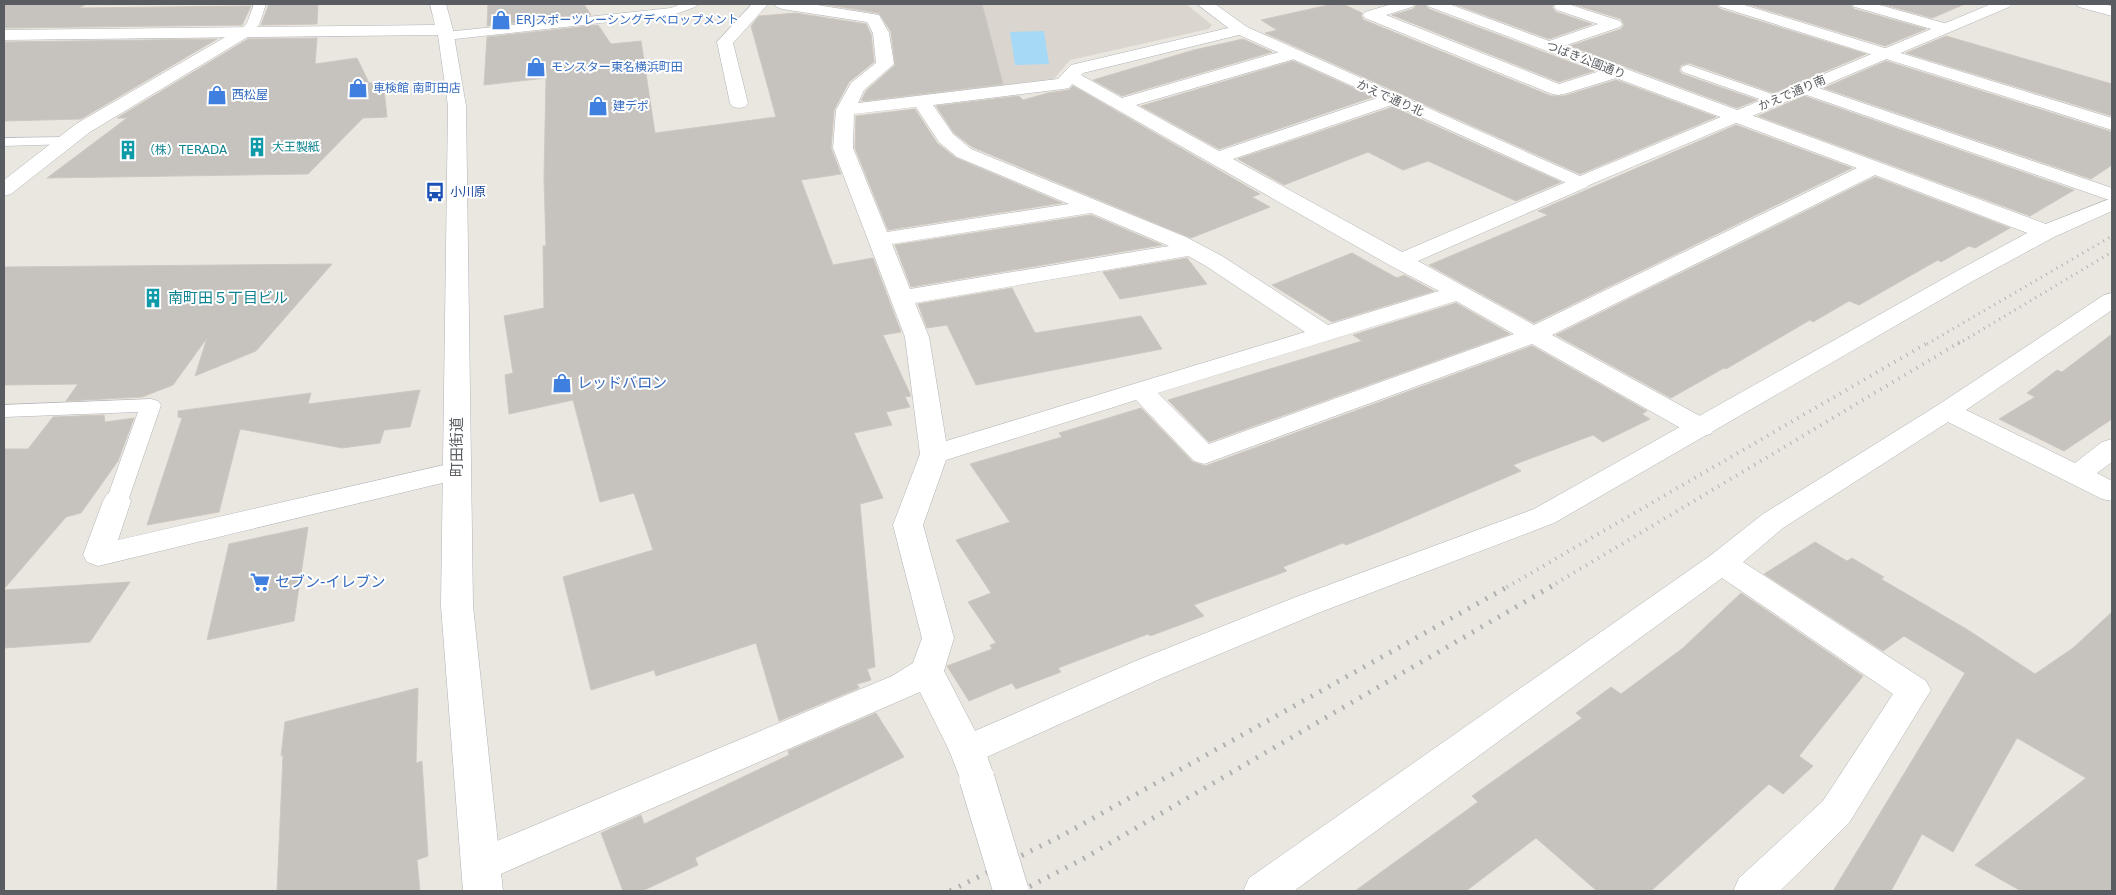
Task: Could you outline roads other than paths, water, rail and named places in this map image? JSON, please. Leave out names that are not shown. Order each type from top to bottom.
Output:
[{"type":"street","name":"町田街道","points":[[438,4],[446,33],[457,106],[457,606],[482,878]]},
{"type":"street","points":[[739,103],[725,42],[760,4]]},
{"type":"street","points":[[482,878],[904,686],[927,671],[938,638],[908,525],[934,454],[917,338],[843,148],[846,110],[856,87],[885,64],[881,33],[873,18],[782,4]]},
{"type":"street","name":"かえで通り北","points":[[1204,4],[1241,30],[1580,182]]},
{"type":"street","points":[[1407,4],[1371,15],[1558,90],[1616,72]]},
{"type":"street","name":"つばき公園通り","points":[[1435,4],[2046,232]]},
{"type":"street","points":[[1726,4],[2112,124]]},
{"type":"street","points":[[1860,4],[1945,28]]},
{"type":"street","name":"かえで通り南","points":[[1399,261],[1580,182],[2004,4]]},
{"type":"street","points":[[2084,4],[2112,11]]},
{"type":"street","points":[[1549,46],[1614,24],[1562,7]]},
{"type":"street","points":[[846,110],[1063,84],[1077,69],[1241,30]]},
{"type":"street","points":[[4,35],[245,32],[446,33]]},
{"type":"street","points":[[4,190],[83,128],[245,32]]},
{"type":"street","points":[[1120,104],[1292,54]]},
{"type":"street","points":[[1070,76],[1701,428]]},
{"type":"street","points":[[2010,113],[2060,87]]},
{"type":"street","points":[[1804,88],[2112,195]]},
{"type":"street","points":[[1217,158],[1392,99]]},
{"type":"street","points":[[921,101],[946,138],[964,153],[1190,249],[1214,262],[1325,334]]},
{"type":"street","points":[[1141,391],[1204,455],[1533,335],[1874,168]]},
{"type":"street","points":[[972,764],[1150,669],[1308,605],[1544,516],[1965,276],[2046,232],[2112,204]]},
{"type":"street","points":[[878,240],[1091,207]]},
{"type":"street","points":[[901,298],[1190,249]]},
{"type":"street","points":[[934,454],[1458,293]]},
{"type":"street","points":[[1263,891],[1722,563],[1773,521],[1947,411],[2112,300]]},
{"type":"street","points":[[1947,411],[2112,492]]},
{"type":"street","points":[[2077,475],[2112,448]]},
{"type":"street","points":[[117,500],[98,554],[458,471]]},
{"type":"street","points":[[1722,563],[1914,690],[1836,812],[1753,891]]},
{"type":"street","points":[[927,671],[972,764],[1011,891]]},
{"type":"lane","points":[[245,32],[253,25],[260,4]]},
{"type":"lane","points":[[446,33],[672,11],[691,4]]},
{"type":"lane","points":[[1688,69],[1776,100]]},
{"type":"lane","points":[[4,142],[65,141]]},
{"type":"lane","points":[[4,411],[151,405],[117,500]]},
{"type":"water","points":[[1044,31],[1049,64],[1015,65],[1010,32]]},
{"type":"railway","points":[[1927,344],[2112,236]]},
{"type":"railway","points":[[1958,344],[2112,252]]},
{"type":"railway","points":[[1507,587],[1929,342]]},
{"type":"railway","points":[[1550,587],[1960,342]]},
{"type":"railway","points":[[950,891],[1063,835],[1509,586]]},
{"type":"railway","points":[[1021,891],[1081,860],[1552,586]]},
{"type":"place","name":"ERJスポーツレーシングデベロップメント","points":[[501,20]]},
{"type":"place","name":"モンスター東名横浜町田","points":[[536,67]]},
{"type":"place","name":"車検館 南町田店","points":[[358,88]]},
{"type":"place","name":"西松屋","points":[[217,95]]},
{"type":"place","name":"建デポ","points":[[598,106]]},
{"type":"place","name":"大王製紙","points":[[257,147]]},
{"type":"place","name":"（株）TERADA","points":[[128,150]]},
{"type":"place","name":"小川原","points":[[435,192]]},
{"type":"place","name":"南町田５丁目ビル","points":[[153,298]]},
{"type":"place","name":"レッドバロン","points":[[562,383]]},
{"type":"place","name":"セブン-イレブン","points":[[260,582]]}]
